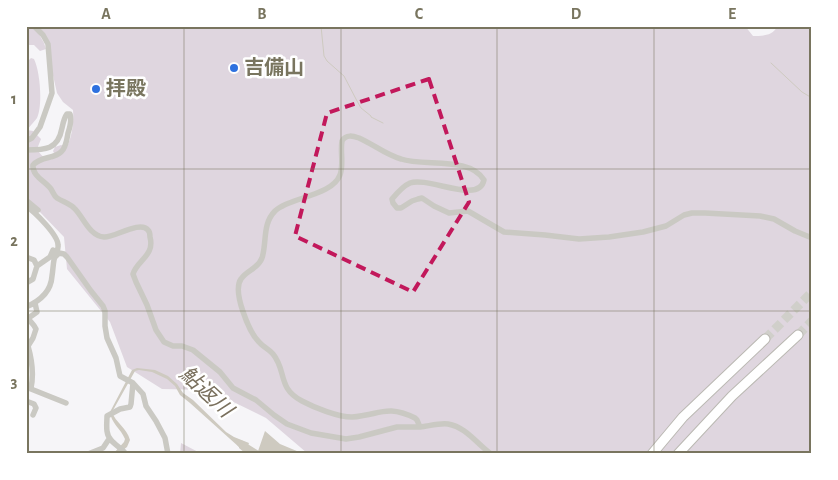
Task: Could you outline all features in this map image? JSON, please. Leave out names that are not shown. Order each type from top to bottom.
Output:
[{"type":"highway","points":[[678,454],[732,396],[798,335]]},
{"type":"highway","points":[[652,454],[683,417],[766,339]]},
{"type":"street","points":[[26,140],[32,138],[40,127],[52,93],[48,44],[34,26]]},
{"type":"street","points":[[26,150],[43,149],[54,144],[60,137],[65,117],[67,114],[70,114],[69,129],[63,150],[58,154],[37,161],[33,169],[56,197],[73,207],[88,226],[99,235],[105,237],[136,227],[147,229],[151,238],[151,245],[145,259],[134,270],[134,278],[159,334],[167,344],[188,347],[193,350],[220,372],[233,388],[259,402],[286,424],[320,435],[350,439],[397,427],[446,424],[458,427],[491,454]]},
{"type":"street","points":[[420,427],[415,418],[396,411],[388,410],[357,416],[345,416],[318,408],[296,397],[286,386],[275,357],[255,337],[240,303],[238,283],[243,276],[255,269],[261,261],[266,231],[272,216],[277,210],[331,186],[336,181],[341,170],[342,141],[347,136],[359,138],[401,160],[458,165],[473,170],[484,180],[483,186],[478,190],[467,191],[416,182],[402,189],[392,199],[393,203],[397,208],[401,208],[418,198],[422,198],[449,213],[468,211],[504,232],[579,238],[609,237],[652,230],[666,226],[684,215],[700,213],[770,218],[812,238]]},
{"type":"street","points":[[26,200],[46,220],[53,230],[58,245],[49,289],[42,298],[26,307]]},
{"type":"street","points":[[26,206],[39,216],[56,240]]},
{"type":"street","points":[[26,283],[33,279],[37,266],[50,257],[56,240]]},
{"type":"street","points":[[54,258],[59,253],[64,254],[103,306],[107,338],[116,358],[120,376],[141,390],[146,406],[165,438],[168,454]]},
{"type":"street","points":[[26,257],[34,260],[37,266]]},
{"type":"street","points":[[35,303],[37,312],[27,317],[36,328],[28,346],[33,372],[28,387],[66,403]]},
{"type":"street","points":[[123,450],[109,439],[106,432],[106,416],[120,409],[130,407],[130,381]]},
{"type":"street","points":[[26,402],[34,404],[36,408],[33,415]]},
{"type":"street","points":[[88,454],[103,448],[109,439]]},
{"type":"highlighted area","points":[[429,79],[469,202],[413,292],[295,236],[327,113]]},
{"type":"shaded area","points":[[26,26],[745,26],[753,36],[770,34],[778,26],[812,26],[812,454],[310,454],[266,418],[209,390],[162,389],[127,367],[110,322],[67,269],[64,237],[38,210],[26,208],[26,84],[29,81],[28,61],[31,58],[34,59],[38,71],[40,105],[37,118],[27,130],[33,131],[41,139],[37,149],[45,158],[53,159],[56,157],[53,151],[55,147],[61,145],[67,147],[73,124],[73,110],[63,102],[57,93],[52,71],[50,48],[39,34],[46,49],[40,51],[34,45],[26,47]]},
{"type":"shaded area","points":[[137,368],[155,370],[168,376],[183,393],[193,400],[226,432],[249,443],[245,453],[180,395],[175,386],[167,379],[152,372],[139,370],[135,371],[112,412],[130,440],[127,447],[118,454],[113,454],[125,439],[112,419],[110,412],[132,370]]},
{"type":"shaded area","points":[[265,431],[280,444],[304,454],[257,454]]},
{"type":"shaded area","points":[[181,443],[202,454],[180,454]]},
{"type":"waterway","points":[[321,26],[324,56],[327,61],[344,76],[361,108],[371,117],[383,123]]},
{"type":"waterway","points":[[771,63],[802,92],[812,98]]},
{"type":"waterway","name":"鮎返川","points":[[241,444],[257,454]]},
{"type":"tunnel","points":[[765,339],[812,292]]},
{"type":"tunnel","points":[[798,335],[812,321]]},
{"type":"place","name":"吉備山","points":[[234,68]]},
{"type":"place","name":"拝殿","points":[[96,89]]}]
